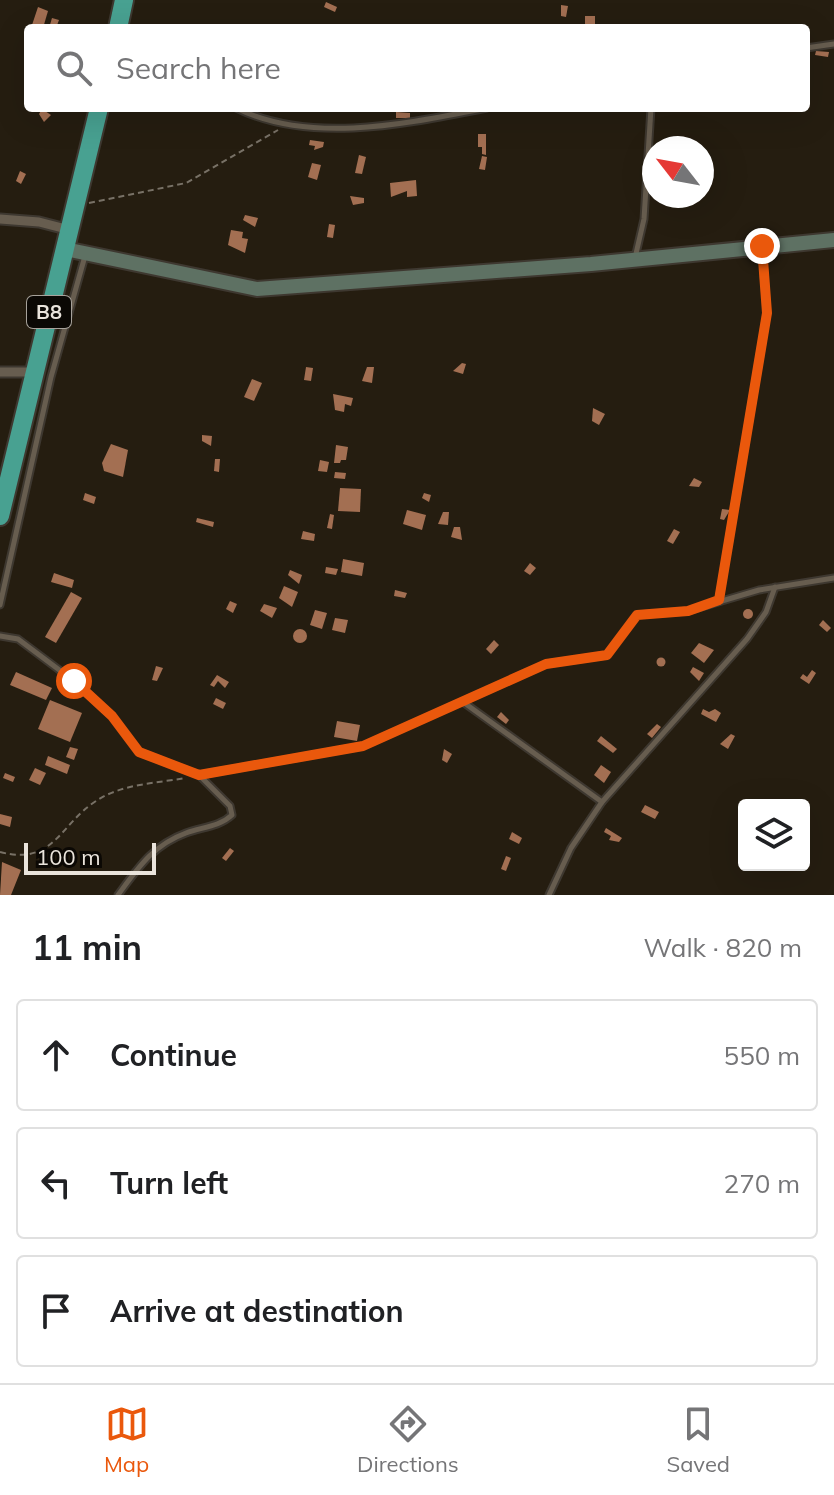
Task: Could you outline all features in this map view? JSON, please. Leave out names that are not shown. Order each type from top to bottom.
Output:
[{"type":"highway","points":[[119,24],[124,0]]},
{"type":"highway","name":"B8","points":[[0,516],[98,112]]},
{"type":"main road","points":[[65,249],[257,289],[834,240]]},
{"type":"street","points":[[0,219],[39,222],[70,230]]},
{"type":"street","points":[[0,372],[33,372]]},
{"type":"lane","points":[[810,47],[834,44]]},
{"type":"lane","points":[[249,112],[289,124],[352,128],[460,112]]},
{"type":"lane","points":[[635,259],[644,219],[651,112]]},
{"type":"lane","points":[[719,600],[767,313],[762,246]]},
{"type":"lane","points":[[0,605],[51,377],[86,253]]},
{"type":"lane","points":[[199,775],[363,746],[546,664],[607,655],[637,615],[688,611],[775,587],[834,578]]},
{"type":"lane","points":[[549,895],[571,848],[602,802],[747,639],[766,612],[775,587]]},
{"type":"lane","points":[[0,636],[18,639],[62,671],[112,716],[139,752],[199,775],[230,806],[232,815],[224,822],[186,833],[158,846],[118,895]]},
{"type":"lane","points":[[462,701],[602,802]]},
{"type":"path","points":[[76,205],[186,183],[289,124]]},
{"type":"path","points":[[0,852],[19,857],[37,854],[96,801],[131,787],[199,775]]},
{"type":"building","points":[[326,2],[337,7],[335,12],[324,7]]},
{"type":"building","points":[[561,5],[568,6],[566,17],[561,16]]},
{"type":"building","points":[[38,7],[48,11],[44,24],[32,24]]},
{"type":"building","points":[[585,16],[595,16],[595,24],[585,24]]},
{"type":"building","points":[[816,51],[829,52],[828,57],[815,55]]},
{"type":"building","points":[[46,112],[51,115],[44,122],[39,114]]},
{"type":"building","points":[[396,112],[410,113],[410,118],[396,118]]},
{"type":"building","points":[[478,134],[486,134],[486,155],[482,154],[482,147],[478,147]]},
{"type":"building","points":[[310,140],[324,142],[323,147],[314,150],[315,146],[309,145]]},
{"type":"building","points":[[359,155],[366,157],[362,174],[355,173]]},
{"type":"building","points":[[482,156],[487,157],[485,170],[479,169]]},
{"type":"building","points":[[312,163],[321,165],[317,180],[308,177]]},
{"type":"building","points":[[20,171],[26,174],[21,184],[16,181]]},
{"type":"building","points":[[416,180],[417,196],[407,197],[407,191],[391,197],[390,183]]},
{"type":"building","points":[[350,196],[364,198],[364,203],[353,205]]},
{"type":"building","points":[[245,215],[258,218],[255,227],[243,220]]},
{"type":"building","points":[[329,224],[335,225],[333,238],[327,237]]},
{"type":"building","points":[[231,230],[243,232],[242,238],[248,239],[245,253],[228,245]]},
{"type":"building","points":[[462,363],[466,364],[463,374],[453,371]]},
{"type":"building","points":[[306,367],[313,368],[311,381],[304,380]]},
{"type":"building","points":[[367,367],[374,367],[372,383],[362,381]]},
{"type":"building","points":[[252,379],[262,383],[254,401],[244,397]]},
{"type":"building","points":[[333,394],[353,398],[351,406],[345,404],[344,412],[335,410]]},
{"type":"building","points":[[593,408],[605,414],[599,425],[592,421]]},
{"type":"building","points":[[202,435],[212,436],[211,446],[202,441]]},
{"type":"building","points":[[111,444],[128,450],[123,477],[104,471],[102,463]]},
{"type":"building","points":[[336,445],[348,447],[346,460],[340,463],[334,463]]},
{"type":"building","points":[[215,459],[220,459],[219,472],[214,471]]},
{"type":"building","points":[[320,460],[329,462],[327,472],[318,471]]},
{"type":"building","points":[[335,472],[346,473],[345,479],[334,478]]},
{"type":"building","points":[[694,478],[702,482],[699,487],[689,486]]},
{"type":"building","points":[[340,488],[361,489],[360,512],[338,511]]},
{"type":"building","points":[[85,493],[96,497],[94,504],[83,500]]},
{"type":"building","points":[[424,493],[431,495],[429,502],[422,498]]},
{"type":"building","points":[[722,509],[730,510],[724,520],[720,519]]},
{"type":"building","points":[[407,510],[426,515],[422,530],[403,524]]},
{"type":"building","points":[[443,512],[449,512],[448,525],[438,524]]},
{"type":"building","points":[[330,514],[334,515],[332,529],[327,528]]},
{"type":"building","points":[[197,518],[214,522],[213,527],[196,522]]},
{"type":"building","points":[[454,527],[460,527],[462,540],[451,537]]},
{"type":"building","points":[[674,529],[680,532],[673,544],[667,541]]},
{"type":"building","points":[[303,531],[315,534],[314,541],[301,539]]},
{"type":"building","points":[[343,559],[364,563],[362,576],[341,572]]},
{"type":"building","points":[[530,563],[536,568],[530,575],[524,571]]},
{"type":"building","points":[[326,567],[338,569],[336,575],[325,573]]},
{"type":"building","points":[[290,570],[302,575],[299,584],[288,575]]},
{"type":"building","points":[[54,573],[74,580],[72,588],[51,582]]},
{"type":"building","points":[[284,586],[298,592],[292,607],[279,598]]},
{"type":"building","points":[[395,590],[407,593],[405,598],[394,596]]},
{"type":"building","points":[[71,592],[82,598],[56,643],[45,637]]},
{"type":"building","points":[[230,601],[237,604],[233,613],[226,609]]},
{"type":"building","points":[[264,604],[277,608],[272,618],[260,611]]},
{"type":"building","points":[[748,609],[753,614],[748,619],[743,614]]},
{"type":"building","points":[[315,610],[327,613],[322,629],[310,625]]},
{"type":"building","points":[[335,618],[348,620],[345,633],[332,630]]},
{"type":"building","points":[[823,620],[831,628],[827,632],[819,625]]},
{"type":"building","points":[[300,629],[307,636],[300,643],[293,636]]},
{"type":"building","points":[[494,640],[499,645],[491,654],[486,649]]},
{"type":"building","points":[[699,643],[714,650],[704,663],[691,653]]},
{"type":"building","points":[[661,657],[666,662],[661,667],[656,662]]},
{"type":"building","points":[[156,666],[163,668],[157,681],[152,680]]},
{"type":"building","points":[[693,667],[704,673],[699,681],[690,672]]},
{"type":"building","points":[[812,670],[816,673],[809,684],[800,678],[803,674],[807,677]]},
{"type":"building","points":[[16,672],[52,688],[46,700],[10,685]]},
{"type":"building","points":[[217,675],[229,682],[225,688],[218,681],[214,687],[210,685]]},
{"type":"building","points":[[216,698],[226,703],[223,709],[213,704]]},
{"type":"building","points":[[50,700],[82,713],[70,742],[38,729]]},
{"type":"building","points":[[703,709],[709,712],[715,709],[721,713],[716,722],[701,714]]},
{"type":"building","points":[[501,712],[509,720],[506,724],[497,717]]},
{"type":"building","points":[[337,721],[360,725],[357,741],[334,737]]},
{"type":"building","points":[[657,724],[661,727],[652,738],[647,734]]},
{"type":"building","points":[[731,734],[735,736],[728,749],[720,744]]},
{"type":"building","points":[[601,736],[617,749],[613,753],[597,741]]},
{"type":"building","points":[[70,747],[78,749],[74,760],[66,757]]},
{"type":"building","points":[[444,749],[452,754],[447,763],[442,760]]},
{"type":"building","points":[[48,756],[70,765],[67,774],[45,765]]},
{"type":"building","points":[[601,765],[611,772],[604,783],[594,775]]},
{"type":"building","points":[[35,768],[46,773],[40,785],[29,780]]},
{"type":"building","points":[[5,773],[15,777],[13,782],[3,778]]},
{"type":"building","points":[[645,805],[659,812],[655,819],[641,812]]},
{"type":"building","points":[[0,814],[12,817],[10,827],[0,824]]},
{"type":"building","points":[[606,828],[622,838],[619,842],[609,840],[611,836],[604,832]]},
{"type":"building","points":[[512,832],[522,838],[519,844],[509,839]]},
{"type":"building","points":[[230,848],[234,851],[226,861],[222,858]]},
{"type":"building","points":[[506,856],[511,858],[506,871],[501,869]]},
{"type":"building","points":[[2,862],[21,870],[11,895],[0,895]]},
{"type":"route","points":[[74,681],[112,716],[139,752],[199,775],[363,746],[546,664],[607,655],[637,615],[688,611],[719,600],[767,313],[762,246]]}]
